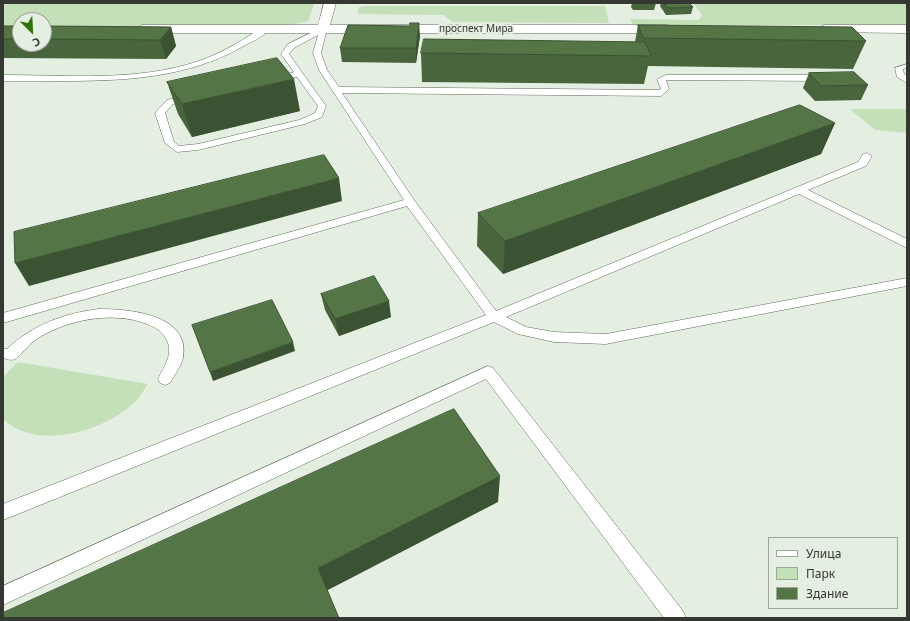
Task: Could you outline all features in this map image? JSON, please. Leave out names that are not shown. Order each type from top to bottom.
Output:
[{"type":"street","points":[[323,29],[330,3]]},
{"type":"street","name":"проспект Мира","points":[[131,29],[683,29]]},
{"type":"street","points":[[811,29],[907,29]]},
{"type":"lane","points":[[3,78],[137,76],[168,72],[201,63],[232,50],[266,29]]},
{"type":"lane","points":[[200,96],[170,102],[160,113],[170,143],[177,149],[198,147],[295,124],[319,115],[322,106],[285,54],[291,46],[323,29]]},
{"type":"lane","points":[[323,29],[317,53],[323,70],[410,202],[494,317],[523,331],[554,337],[606,339],[907,282]]},
{"type":"lane","points":[[907,66],[899,68],[900,75],[907,80]]},
{"type":"lane","points":[[268,80],[298,74]]},
{"type":"lane","points":[[336,90],[661,93],[665,89],[661,79],[666,77],[833,78]]},
{"type":"lane","points":[[3,512],[494,317],[862,164],[868,156]]},
{"type":"lane","points":[[800,190],[907,244]]},
{"type":"lane","points":[[3,318],[410,202]]},
{"type":"lane","points":[[3,353],[10,355],[30,337],[56,324],[86,315],[115,312],[139,316],[162,325],[174,340],[176,357],[165,379]]},
{"type":"lane","points":[[3,596],[488,372],[676,618]]},
{"type":"green space","points":[[3,4],[314,4],[308,21],[289,25],[52,27],[52,12],[12,12],[12,27],[3,27]]},
{"type":"green space","points":[[694,4],[907,4],[907,25],[633,25],[630,19],[699,20],[702,15]]},
{"type":"green space","points":[[605,6],[609,23],[453,22],[443,15],[357,13],[359,7]]},
{"type":"green space","points":[[850,109],[907,109],[907,133],[875,130]]},
{"type":"green space","points":[[18,362],[148,384],[136,401],[123,412],[90,429],[71,434],[52,436],[34,434],[17,429],[3,419],[3,377]]},
{"type":"building","points":[[664,3],[689,3],[693,7],[668,8]]},
{"type":"building","points":[[410,23],[419,23],[416,48],[340,48],[348,25],[410,26]]},
{"type":"building","points":[[638,25],[852,27],[866,41],[644,38]]},
{"type":"building","points":[[3,26],[12,26],[12,39],[3,39]]},
{"type":"building","points":[[52,26],[171,27],[160,40],[52,39]]},
{"type":"building","points":[[424,39],[645,42],[651,56],[421,53]]},
{"type":"building","points":[[277,58],[294,79],[182,104],[167,82]]},
{"type":"building","points":[[854,72],[868,85],[821,86],[809,73]]},
{"type":"building","points":[[800,105],[835,123],[505,241],[478,213]]},
{"type":"building","points":[[324,155],[339,178],[15,263],[14,232]]},
{"type":"building","points":[[374,276],[389,301],[335,319],[321,294]]},
{"type":"building","points":[[272,300],[293,342],[210,372],[192,325]]},
{"type":"building","points":[[454,409],[500,476],[318,568],[339,618],[3,618],[3,613]]}]
